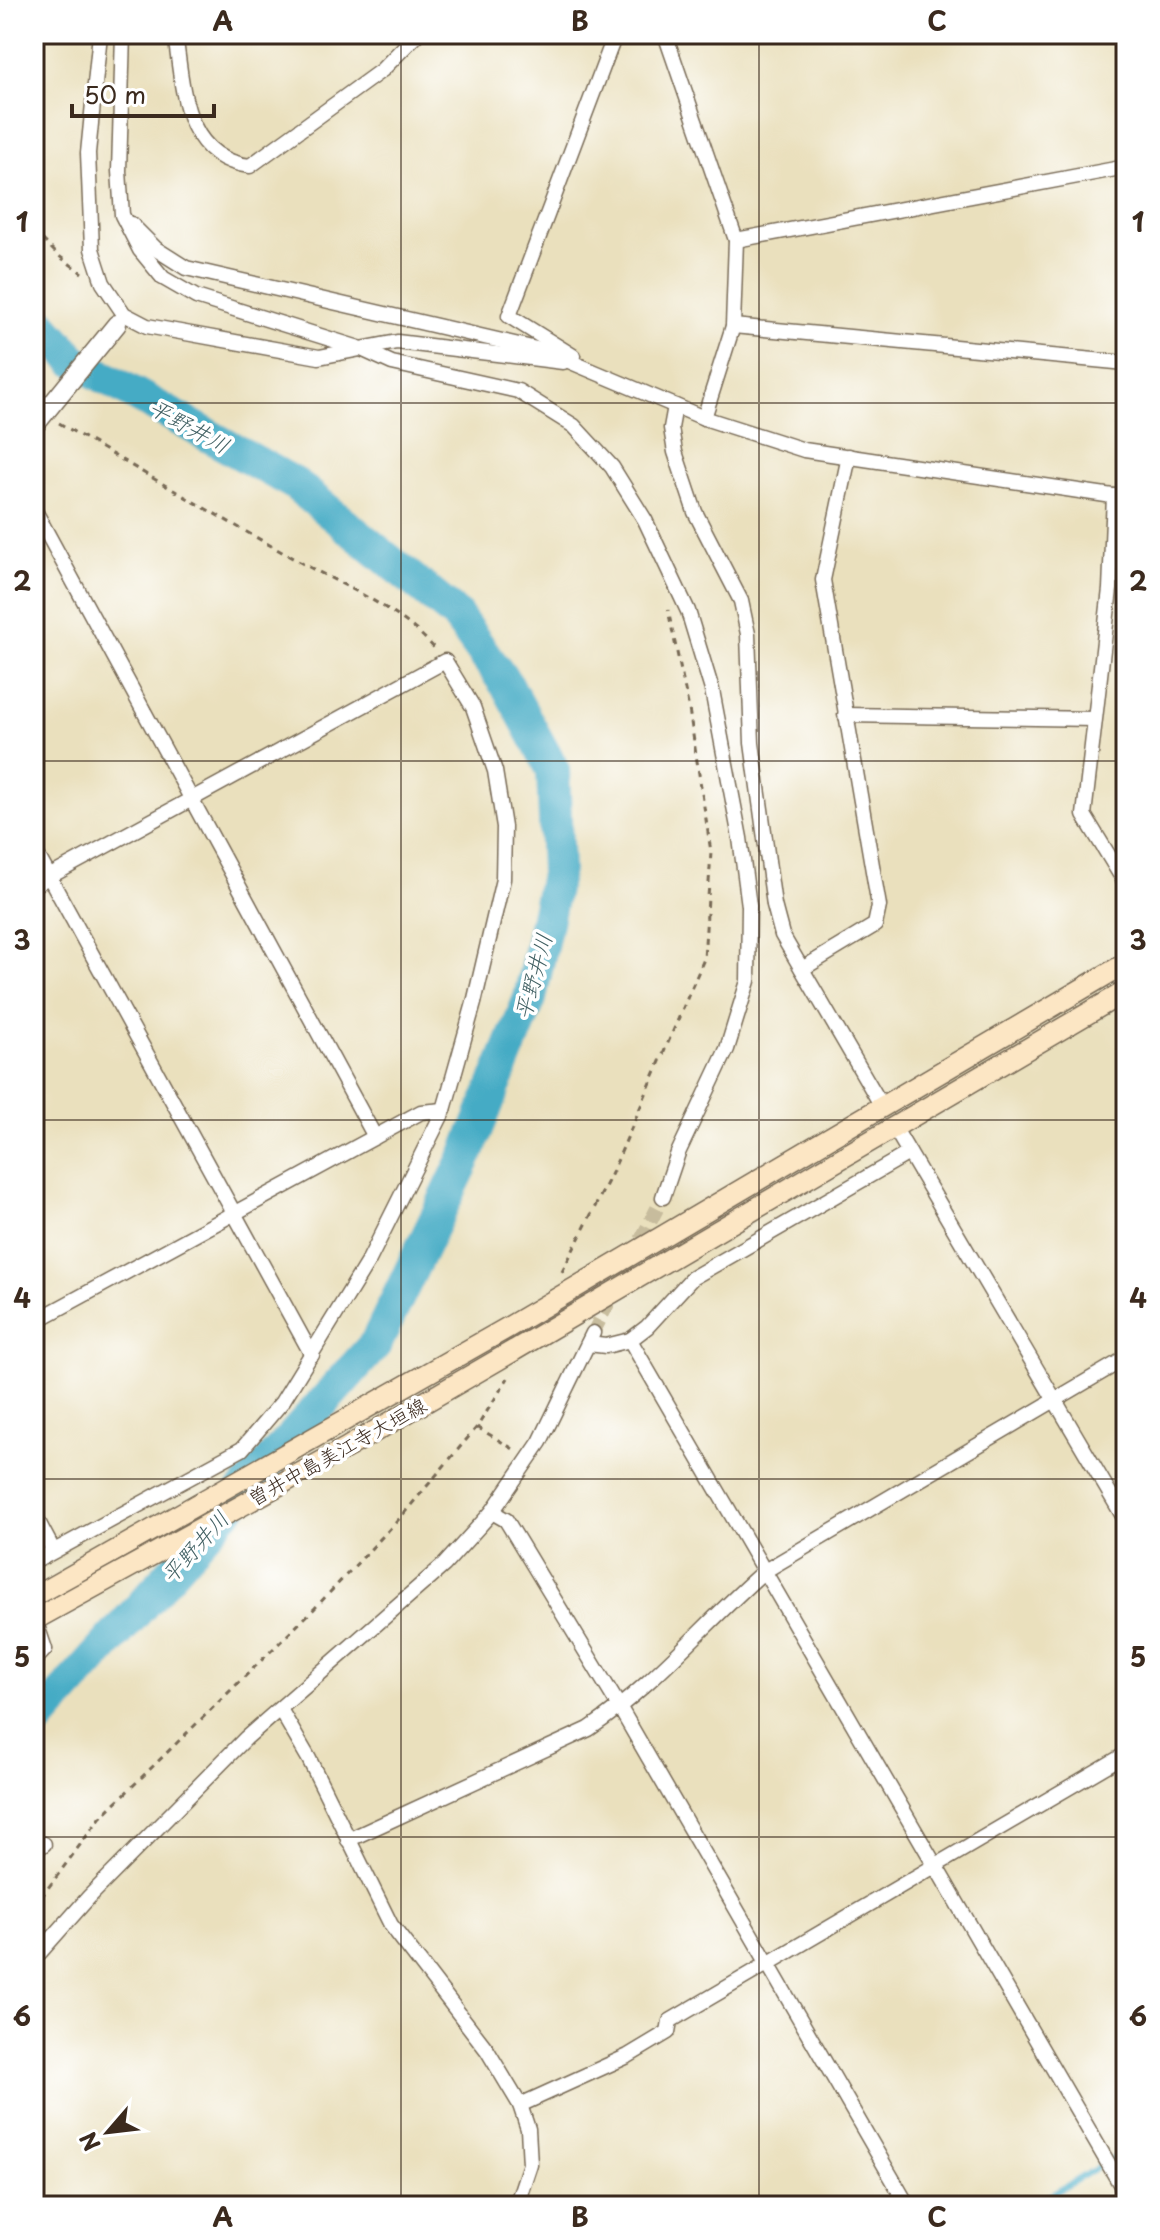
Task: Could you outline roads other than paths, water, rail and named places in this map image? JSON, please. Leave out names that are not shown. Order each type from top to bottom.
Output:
[{"type":"main road","name":"曽井中島美江寺大垣線","points":[[34,1597],[507,1328],[1126,963]]},
{"type":"main road","name":"曽井中島美江寺大垣線","points":[[34,1618],[348,1447],[1126,991]]},
{"type":"street","points":[[100,34],[88,153],[92,249],[103,283],[121,319],[319,357],[397,342],[578,364]]},
{"type":"street","points":[[123,34],[119,171],[122,215],[140,250],[163,278],[196,297],[359,348],[392,363],[518,391],[574,426],[621,480],[645,520],[688,611],[712,690],[740,838],[749,906],[748,981],[727,1049],[678,1153],[663,1197]]},
{"type":"street","points":[[175,34],[191,123],[202,143],[229,163],[250,166],[382,70],[417,34]]},
{"type":"street","points":[[578,364],[570,352],[509,316],[613,34]]},
{"type":"street","points":[[665,34],[736,240],[733,326],[704,418]]},
{"type":"street","points":[[736,240],[1126,167]]},
{"type":"street","points":[[122,215],[156,249],[186,268],[545,351],[704,418],[804,450],[1120,497],[1084,815],[1126,884]]},
{"type":"street","points":[[40,412],[121,319]]},
{"type":"street","points":[[733,326],[1126,363]]},
{"type":"street","points":[[675,406],[671,428],[675,452],[695,512],[741,601],[748,634],[752,743],[774,905],[782,935],[883,1108]]},
{"type":"street","points":[[802,969],[875,925],[879,906],[823,580],[849,456]]},
{"type":"street","points":[[34,509],[375,1137]]},
{"type":"street","points":[[1110,589],[1126,589]]},
{"type":"street","points":[[34,885],[445,661],[473,707],[495,771],[504,827],[503,879],[474,1003],[444,1110],[369,1260],[282,1402],[242,1449],[34,1562]]},
{"type":"street","points":[[845,715],[1094,719]]},
{"type":"street","points":[[34,849],[312,1355]]},
{"type":"street","points":[[34,1322],[421,1112],[444,1110]]},
{"type":"street","points":[[894,1127],[1126,1521]]},
{"type":"street","points":[[34,1959],[89,1897],[246,1738],[444,1565],[492,1512],[540,1442],[590,1338],[606,1346],[630,1340],[647,1327],[692,1278],[909,1153]]},
{"type":"street","points":[[630,1340],[1100,2151],[1119,2175],[1126,2194]]},
{"type":"street","points":[[348,1840],[589,1729],[620,1708],[763,1572],[1126,1358]]},
{"type":"street","points":[[492,1512],[506,1520],[620,1708],[908,2206]]},
{"type":"street","points":[[34,1514],[53,1550]]},
{"type":"street","points":[[34,1618],[45,1649],[34,1661]]},
{"type":"street","points":[[280,1709],[309,1759],[391,1925],[487,2050],[520,2105],[528,2129],[530,2164],[519,2197],[512,2206]]},
{"type":"street","points":[[520,2105],[628,2056],[668,2032],[670,2021],[1126,1754]]},
{"type":"waterway","name":"平野井川","points":[[34,316],[74,360],[295,484],[456,615],[508,687],[553,770],[557,870],[530,998],[466,1156],[376,1343],[34,1726]]},
{"type":"waterway","points":[[1032,2206],[1126,2151]]},
{"type":"tunnel","points":[[593,1333],[663,1197]]}]
